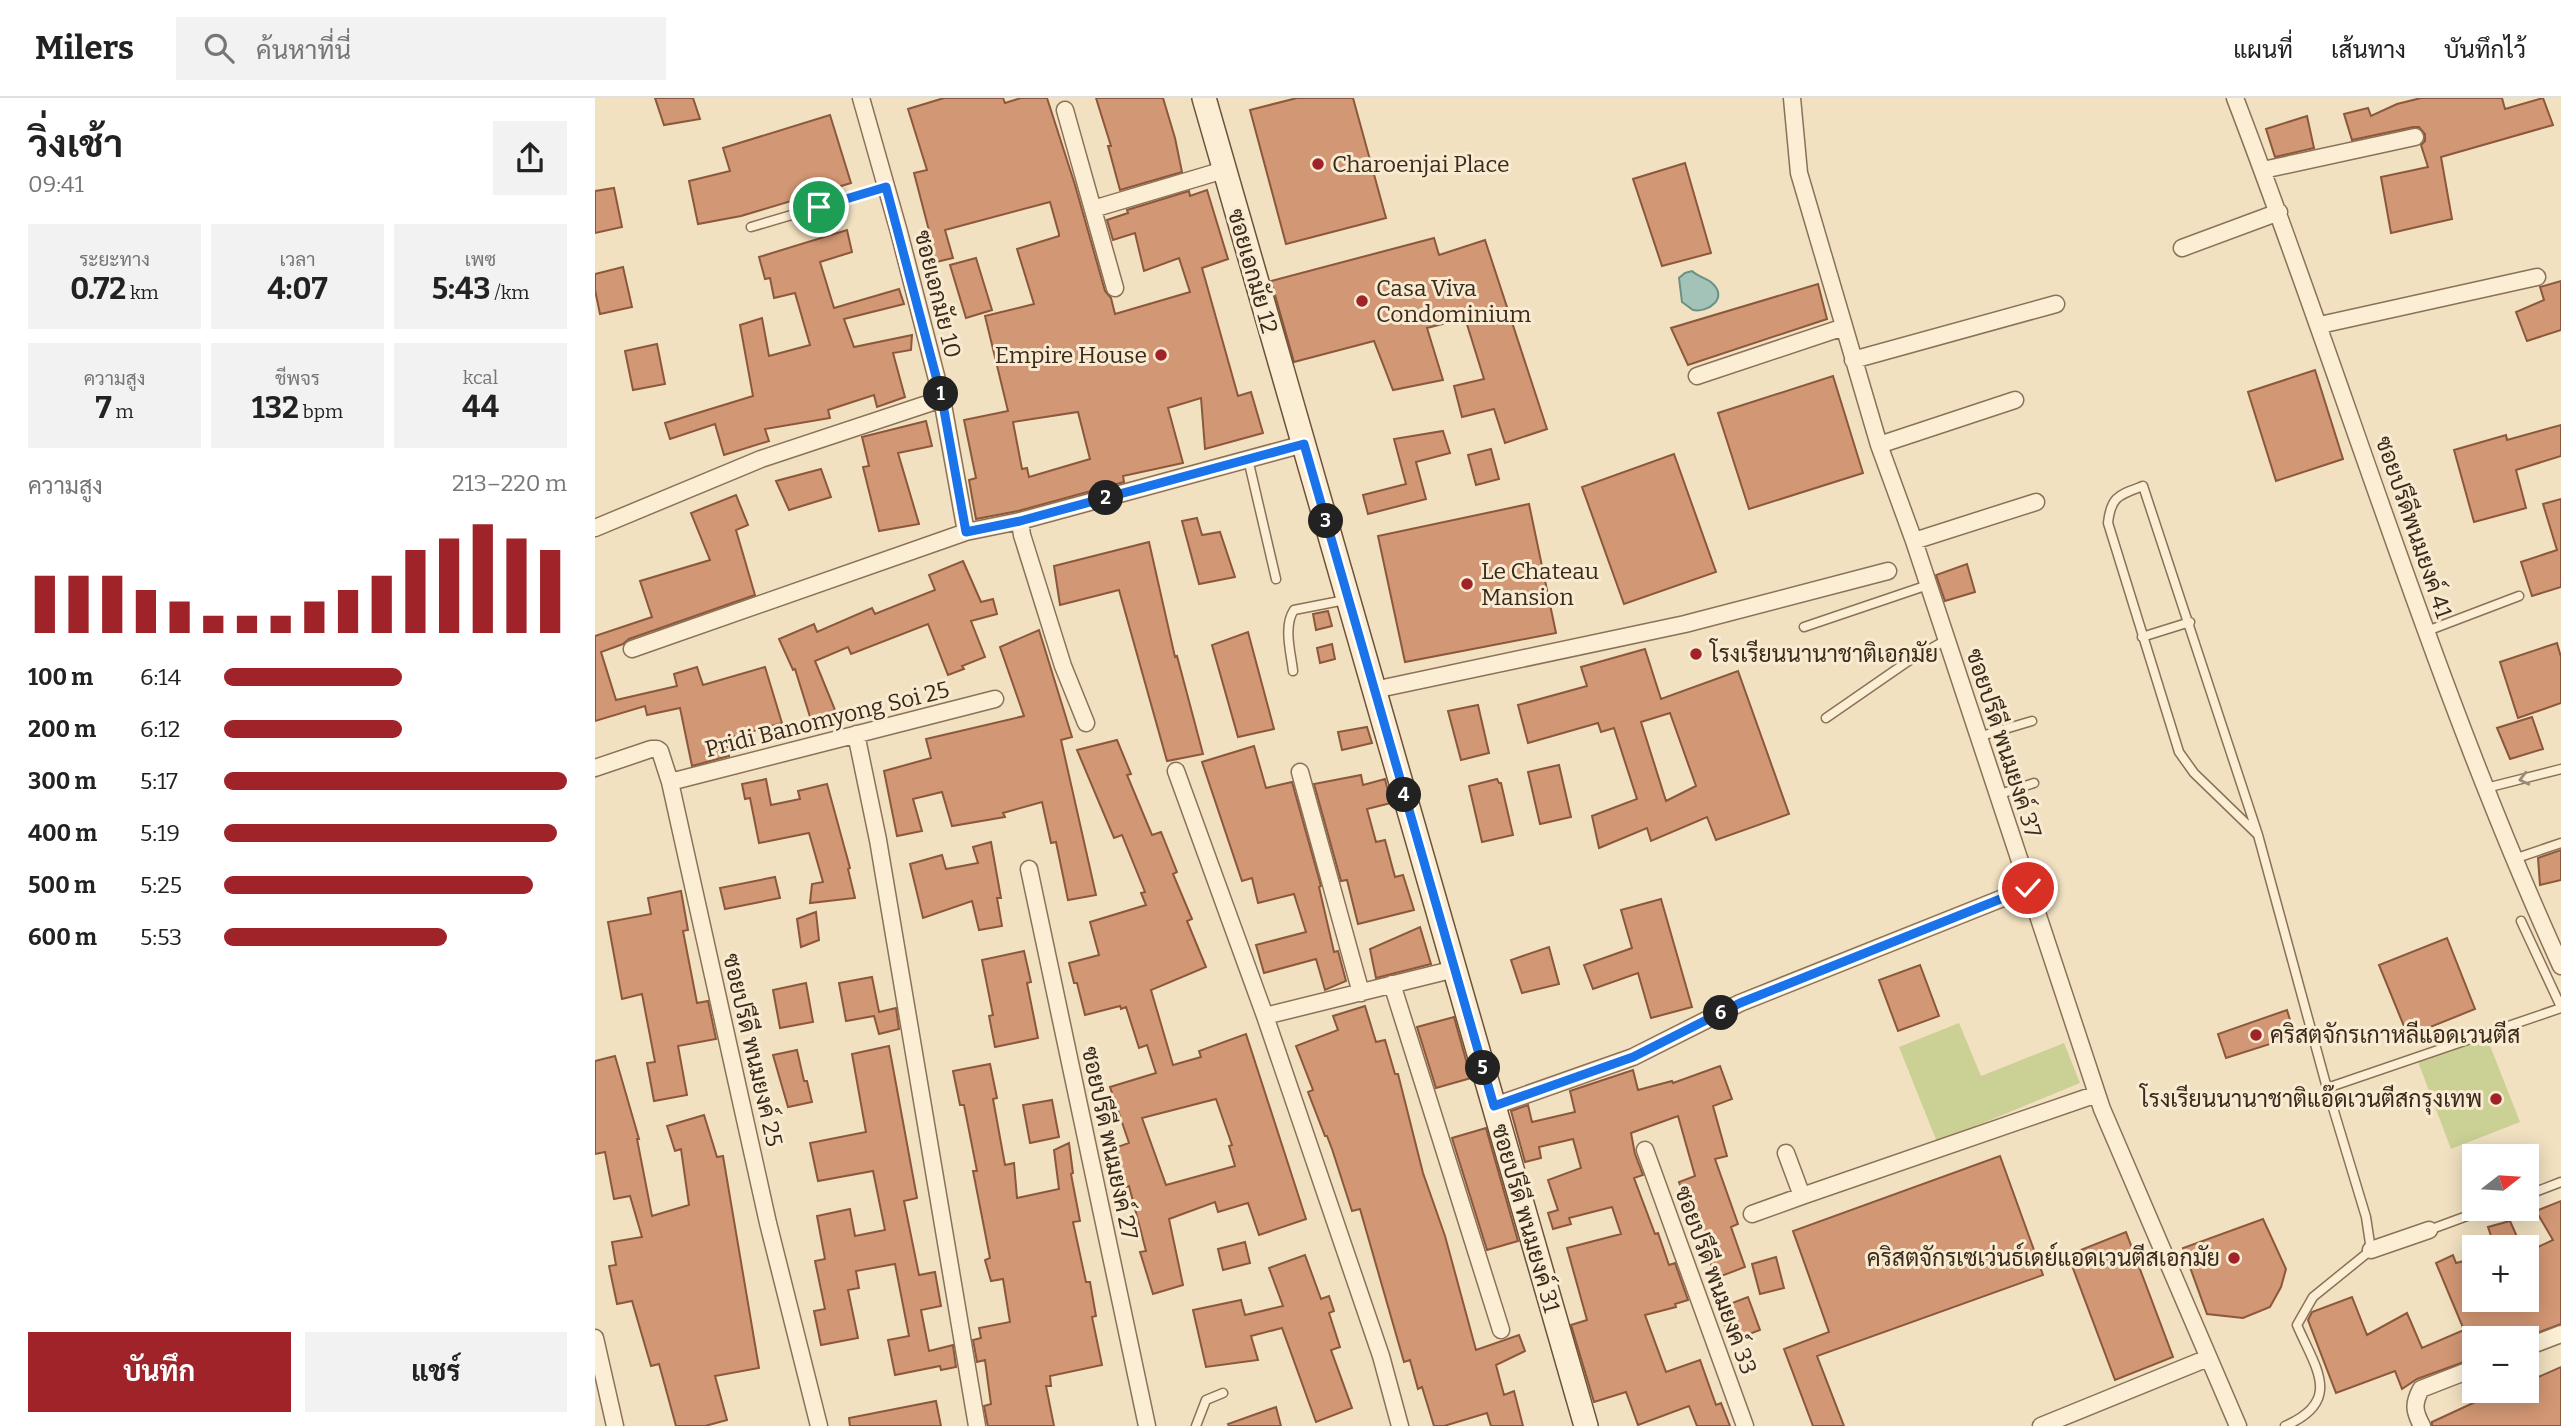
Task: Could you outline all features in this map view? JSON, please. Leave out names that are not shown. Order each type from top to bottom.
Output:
[{"type":"street","name":"ซอยเอกมัย 10","points":[[860,98],[942,399],[966,532]]},
{"type":"street","name":"ซอยเอกมัย 12","points":[[1203,98],[1304,444]]},
{"type":"street","name":"ซอยปรีดี พนมยงค์ 37","points":[[1792,98],[1799,173],[1879,445],[1914,541],[2097,1094],[2238,1426]]},
{"type":"street","name":"ซอยปรีดีพนมยงค์ 41","points":[[2235,98],[2320,325],[2427,631],[2514,859],[2561,966]]},
{"type":"street","points":[[1065,110],[1115,288]]},
{"type":"street","points":[[2263,170],[2415,137]]},
{"type":"street","points":[[1093,209],[1224,170]]},
{"type":"street","points":[[2182,248],[2279,212]]},
{"type":"street","points":[[2320,325],[2537,277]]},
{"type":"street","points":[[1853,359],[2056,304]]},
{"type":"street","points":[[1697,376],[1844,327]]},
{"type":"street","points":[[595,528],[761,459],[942,399]]},
{"type":"street","points":[[1879,445],[2015,400]]},
{"type":"street","points":[[632,649],[966,532],[1020,521],[1304,444]]},
{"type":"street","name":"ซอยปรีดี พนมยงค์ 31","points":[[1304,444],[1586,1426]]},
{"type":"street","points":[[1914,541],[2036,502]]},
{"type":"street","points":[[1020,521],[1063,666],[1086,723]]},
{"type":"street","points":[[1374,690],[1685,624],[1888,571]]},
{"type":"street","name":"Pridi Banomyong Soi 25","points":[[670,782],[995,699]]},
{"type":"street","points":[[856,734],[878,840],[977,1426]]},
{"type":"street","name":"ซอยปรีดี พนมยงค์ 25","points":[[595,768],[657,748],[660,751],[670,782],[768,1223],[818,1426]]},
{"type":"street","points":[[1175,771],[1265,1016],[1381,1356],[1401,1426]]},
{"type":"street","points":[[1300,772],[1361,993]]},
{"type":"street","name":"ซอยปรีดี พนมยงค์ 27","points":[[1029,869],[1147,1426]]},
{"type":"street","points":[[1494,1106],[1633,1057],[1740,1003],[2028,888]]},
{"type":"street","points":[[1265,1016],[1455,970]]},
{"type":"street","points":[[1392,984],[1501,1330]]},
{"type":"street","points":[[1752,1214],[2097,1094]]},
{"type":"street","name":"ซอยปรีดี พนมยงค์ 33","points":[[1645,1150],[1745,1426]]},
{"type":"street","points":[[1786,1153],[1803,1196]]},
{"type":"street","points":[[2371,1251],[2430,1230]]},
{"type":"street","points":[[2539,1342],[2561,1334]]},
{"type":"street","points":[[595,1338],[615,1426]]},
{"type":"street","points":[[2041,1426],[2208,1358]]},
{"type":"street","points":[[2421,1426],[2414,1411],[2421,1390],[2462,1373]]},
{"type":"lane","points":[[751,226],[886,187]]},
{"type":"lane","points":[[1248,459],[1276,579]]},
{"type":"lane","points":[[2258,835],[2184,762],[2142,637],[2108,523],[2110,506],[2120,494],[2143,486],[2190,622],[2258,835],[2327,1088],[2366,1217],[2371,1251],[2313,1297],[2297,1325],[2322,1382],[2316,1406],[2300,1420],[2285,1426]]},
{"type":"lane","points":[[1804,627],[1928,584]]},
{"type":"lane","points":[[2427,631],[2519,596]]},
{"type":"lane","points":[[1293,671],[1290,615],[1294,610],[1348,600]]},
{"type":"lane","points":[[2142,637],[2190,622]]},
{"type":"lane","points":[[1826,718],[1907,662],[1946,639]]},
{"type":"lane","points":[[1978,737],[2032,721]]},
{"type":"lane","points":[[2486,788],[2561,769]]},
{"type":"lane","points":[[1997,795],[2034,783]]},
{"type":"lane","points":[[2514,859],[2561,843]]},
{"type":"lane","points":[[2327,1088],[2561,1008],[2521,921]]},
{"type":"lane","points":[[2539,1190],[2561,1182]]},
{"type":"lane","points":[[2430,1230],[2462,1218]]},
{"type":"lane","points":[[1196,1426],[1206,1399],[1223,1393]]},
{"type":"green space","points":[[1959,1023],[1981,1076],[2064,1043],[2080,1083],[1937,1142],[1899,1047]]},
{"type":"green space","points":[[2485,1033],[2520,1122],[2451,1149],[2417,1059]]},
{"type":"water","points":[[1692,271],[1710,281],[1717,289],[1717,299],[1710,307],[1693,310],[1682,302],[1679,278]]},
{"type":"building","points":[[655,98],[693,98],[700,119],[664,125]]},
{"type":"building","points":[[944,98],[1003,98],[1005,103],[1021,98],[1047,98],[1105,291],[1111,298],[1115,314],[1190,292],[1179,258],[1144,271],[1135,233],[1113,240],[1107,220],[1128,213],[1127,210],[1189,191],[1190,196],[1207,190],[1228,259],[1202,268],[1238,396],[1251,392],[1263,433],[1205,449],[1201,398],[1168,408],[1183,463],[1123,476],[1124,482],[1018,511],[976,519],[969,480],[976,478],[964,420],[1008,411],[985,316],[1034,304],[1017,249],[1059,234],[1050,202],[945,230],[953,258],[936,262],[929,243],[932,242],[914,173],[927,170],[908,109]],"holes":[[[1078,412],[1090,459],[1029,477],[1027,468],[1022,469],[1013,422]]]},
{"type":"building","points":[[1096,98],[1163,98],[1182,172],[1120,190],[1108,146],[1111,146]]},
{"type":"building","name":"Charoenjai Place","points":[[1297,98],[1353,98],[1386,218],[1286,244],[1250,110]]},
{"type":"building","points":[[2421,98],[2502,98],[2505,109],[2543,98],[2553,125],[2441,157],[2452,219],[2391,233],[2381,177],[2428,167],[2421,145],[2425,141],[2425,134],[2419,127],[2413,127],[2352,140],[2344,114],[2368,108],[2371,116],[2397,104]]},
{"type":"building","points":[[830,115],[851,183],[741,216],[698,224],[689,181],[730,171],[723,148]]},
{"type":"building","points":[[2307,116],[2314,148],[2275,157],[2266,129]]},
{"type":"building","points":[[1685,163],[1711,253],[1662,266],[1633,179]]},
{"type":"building","points":[[614,188],[622,227],[595,233],[595,191]]},
{"type":"building","points":[[847,230],[852,252],[820,262],[834,308],[899,289],[904,304],[844,319],[854,347],[912,335],[911,350],[893,353],[905,397],[877,407],[874,395],[828,410],[830,418],[765,429],[769,441],[724,455],[715,424],[670,439],[665,423],[753,396],[740,325],[762,318],[769,356],[810,345],[795,293],[774,298],[770,278],[765,279],[759,257]]},
{"type":"building","points":[[1434,238],[1439,255],[1485,240],[1547,429],[1505,443],[1494,409],[1462,417],[1454,386],[1484,379],[1465,318],[1427,328],[1443,380],[1393,390],[1374,341],[1294,362],[1271,281]]},
{"type":"building","points":[[976,258],[992,310],[966,318],[950,265]]},
{"type":"building","points":[[623,267],[632,307],[600,314],[595,274]]},
{"type":"building","points":[[2561,281],[2561,330],[2527,341],[2516,312],[2544,300],[2540,287]]},
{"type":"building","points":[[1818,284],[1827,319],[1688,365],[1671,328]]},
{"type":"building","points":[[657,344],[665,384],[633,390],[625,351]]},
{"type":"building","points":[[2315,370],[2343,459],[2276,481],[2248,392]]},
{"type":"building","points":[[1833,376],[1863,473],[1749,509],[1718,413]]},
{"type":"building","points":[[926,421],[932,446],[898,453],[919,524],[879,531],[863,467],[869,466],[862,437]]},
{"type":"building","points":[[2561,425],[2561,456],[2516,470],[2526,508],[2474,522],[2454,450],[2506,435],[2507,440]]},
{"type":"building","points":[[1443,431],[1450,453],[1416,462],[1426,499],[1368,514],[1363,495],[1406,484],[1394,439]]},
{"type":"building","points":[[1491,449],[1499,479],[1476,485],[1468,455]]},
{"type":"building","points":[[1674,454],[1716,572],[1624,604],[1582,487]]},
{"type":"building","points":[[821,469],[831,497],[789,510],[776,481]]},
{"type":"building","points":[[736,495],[748,525],[736,530],[755,595],[629,639],[601,652],[616,700],[677,686],[674,674],[697,667],[703,685],[765,667],[782,723],[725,739],[729,756],[692,766],[680,708],[647,715],[645,706],[595,721],[595,636],[652,617],[640,581],[710,560],[691,513]]},
{"type":"building","points":[[2561,499],[2561,587],[2532,596],[2521,562],[2557,550],[2543,504]]},
{"type":"building","name":"Le Chateau Mansion","points":[[1529,504],[1556,633],[1405,662],[1378,536]]},
{"type":"building","points":[[1197,518],[1202,535],[1220,532],[1235,577],[1199,584],[1182,521]]},
{"type":"building","points":[[1149,542],[1175,657],[1177,656],[1203,754],[1167,761],[1119,590],[1060,605],[1054,566]]},
{"type":"building","points":[[963,561],[981,602],[993,599],[997,614],[971,621],[985,657],[948,675],[928,624],[851,654],[848,647],[815,661],[835,710],[811,720],[795,669],[793,670],[779,639],[814,624],[817,632],[872,608],[875,614],[935,590],[929,575]]},
{"type":"building","points":[[1967,564],[1975,592],[1945,601],[1936,575]]},
{"type":"building","points":[[1328,611],[1332,626],[1316,630],[1313,614]]},
{"type":"building","points":[[1039,630],[1072,737],[1061,740],[1096,895],[1068,900],[1056,842],[1051,843],[1042,802],[1003,813],[1005,817],[952,826],[942,792],[913,799],[922,831],[897,836],[884,771],[931,758],[926,739],[1024,716],[1000,647]]},
{"type":"building","points":[[1248,632],[1274,729],[1238,737],[1212,645]]},
{"type":"building","points":[[2557,643],[2561,657],[2561,703],[2518,718],[2500,662]]},
{"type":"building","points":[[1332,644],[1335,659],[1320,663],[1317,648]]},
{"type":"building","points":[[1645,649],[1661,699],[1738,671],[1789,814],[1716,840],[1707,817],[1651,841],[1647,828],[1599,848],[1592,816],[1637,799],[1614,728],[1601,732],[1598,723],[1528,743],[1518,705],[1587,686],[1581,667]],"holes":[[[1670,713],[1696,786],[1666,801],[1641,722]]]},
{"type":"building","points":[[1478,705],[1489,753],[1461,760],[1448,711]]},
{"type":"building","points":[[2532,717],[2543,749],[2510,759],[2497,728]]},
{"type":"building","points":[[1367,727],[1372,743],[1342,750],[1338,732]]},
{"type":"building","points":[[1117,740],[1131,774],[1127,775],[1152,835],[1161,832],[1177,872],[1173,874],[1192,919],[1187,921],[1206,967],[1151,990],[1173,1065],[1201,1057],[1199,1051],[1246,1034],[1306,1219],[1259,1235],[1248,1203],[1218,1212],[1215,1202],[1169,1219],[1183,1285],[1153,1294],[1140,1252],[1146,1251],[1129,1186],[1126,1187],[1112,1149],[1129,1143],[1110,1087],[1156,1073],[1147,1045],[1139,1048],[1126,1007],[1121,1009],[1120,1006],[1085,1015],[1069,963],[1099,955],[1090,922],[1146,905],[1141,893],[1145,892],[1122,835],[1114,838],[1077,750]],"holes":[[[1216,1099],[1232,1145],[1229,1146],[1235,1166],[1166,1185],[1142,1118]]]},
{"type":"building","points":[[1254,746],[1266,788],[1292,782],[1321,886],[1319,887],[1334,952],[1338,951],[1346,981],[1325,990],[1316,959],[1264,973],[1256,945],[1306,932],[1294,894],[1258,903],[1252,878],[1242,881],[1202,762]]},
{"type":"building","points":[[1559,765],[1571,817],[1540,824],[1528,772]]},
{"type":"building","points":[[1361,775],[1363,785],[1385,779],[1391,803],[1367,809],[1376,842],[1385,840],[1395,877],[1403,875],[1414,910],[1358,924],[1347,880],[1341,881],[1314,784]]},
{"type":"building","points":[[766,779],[771,805],[800,799],[798,791],[827,784],[850,868],[848,869],[855,898],[810,903],[812,884],[823,882],[809,833],[759,843],[750,798],[745,799],[742,784]]},
{"type":"building","points":[[1497,779],[1501,783],[1513,835],[1482,842],[1469,786]]},
{"type":"building","points":[[991,842],[1001,898],[997,898],[1002,926],[979,930],[972,901],[923,918],[910,864],[942,855],[946,869],[978,863],[973,847]]},
{"type":"building","points":[[2561,850],[2561,880],[2540,885],[2538,858]]},
{"type":"building","points":[[775,877],[780,898],[725,909],[720,888]]},
{"type":"building","points":[[681,891],[688,930],[683,931],[697,1003],[708,1001],[716,1039],[678,1046],[687,1095],[654,1101],[647,1063],[655,1062],[642,994],[622,999],[608,922],[651,914],[648,898]]},
{"type":"building","points":[[1661,899],[1692,1007],[1651,1018],[1638,973],[1593,989],[1584,965],[1632,948],[1621,910]]},
{"type":"building","points":[[816,912],[819,940],[801,947],[797,919]]},
{"type":"building","points":[[1420,927],[1431,964],[1376,978],[1370,949]]},
{"type":"building","points":[[2447,938],[2475,1009],[2408,1036],[2379,965]]},
{"type":"building","points":[[1549,947],[1559,984],[1522,993],[1511,960]]},
{"type":"building","points":[[1024,951],[1031,982],[1027,983],[1038,1038],[995,1047],[989,1016],[993,1015],[982,960]]},
{"type":"building","points":[[1920,965],[1939,1016],[1898,1031],[1879,980]]},
{"type":"building","points":[[872,977],[879,1012],[896,1008],[899,1029],[879,1034],[874,1016],[846,1021],[839,983]]},
{"type":"building","points":[[806,983],[813,1022],[780,1028],[773,990]]},
{"type":"building","points":[[1365,1006],[1376,1042],[1385,1040],[1395,1074],[1398,1074],[1423,1173],[1445,1236],[1476,1350],[1519,1335],[1525,1351],[1496,1365],[1504,1395],[1514,1391],[1523,1426],[1491,1426],[1487,1413],[1444,1426],[1434,1426],[1422,1387],[1418,1389],[1410,1360],[1404,1362],[1360,1209],[1352,1211],[1332,1149],[1308,1092],[1313,1090],[1296,1046],[1338,1030],[1333,1016]]},
{"type":"building","name":"คริสตจักรเกาหลีแอดเวนตีส","points":[[2287,1010],[2295,1036],[2226,1058],[2218,1034]]},
{"type":"building","points":[[1454,1017],[1471,1078],[1436,1088],[1417,1027]]},
{"type":"building","points":[[889,1046],[917,1198],[904,1201],[919,1275],[935,1272],[941,1306],[921,1310],[929,1351],[953,1345],[956,1367],[941,1370],[940,1366],[895,1375],[888,1340],[909,1336],[895,1264],[856,1271],[859,1288],[848,1290],[858,1338],[821,1345],[814,1311],[825,1309],[815,1261],[825,1259],[817,1216],[850,1209],[855,1236],[885,1230],[873,1171],[818,1181],[810,1143],[866,1132],[852,1054]]},
{"type":"building","points":[[797,1050],[812,1102],[788,1107],[773,1055]]},
{"type":"building","points":[[615,1056],[639,1139],[652,1216],[689,1205],[681,1149],[675,1151],[667,1126],[704,1115],[717,1157],[723,1156],[759,1368],[715,1376],[727,1420],[705,1426],[676,1426],[659,1364],[651,1366],[632,1301],[617,1304],[609,1266],[616,1265],[612,1242],[642,1237],[630,1196],[614,1199],[605,1152],[595,1154],[595,1061]]},
{"type":"building","points":[[990,1064],[997,1098],[993,1099],[1005,1165],[1014,1163],[1017,1198],[1059,1189],[1054,1150],[1069,1143],[1071,1174],[1080,1221],[1073,1222],[1086,1282],[1090,1282],[1096,1316],[1092,1317],[1102,1365],[1050,1376],[1051,1386],[1046,1386],[1054,1426],[988,1426],[984,1406],[991,1404],[985,1360],[977,1362],[973,1340],[981,1338],[979,1328],[1010,1322],[1003,1279],[991,1281],[985,1260],[990,1258],[973,1171],[977,1171],[964,1105],[960,1105],[953,1071]]},
{"type":"building","points":[[1720,1066],[1732,1099],[1713,1106],[1727,1156],[1715,1159],[1738,1224],[1731,1227],[1745,1267],[1716,1278],[1701,1237],[1698,1238],[1679,1182],[1695,1176],[1678,1116],[1631,1133],[1643,1175],[1634,1178],[1655,1234],[1658,1233],[1669,1265],[1675,1263],[1688,1300],[1675,1304],[1676,1307],[1645,1315],[1666,1372],[1700,1360],[1716,1405],[1721,1403],[1730,1426],[1697,1426],[1689,1406],[1638,1425],[1626,1392],[1594,1402],[1571,1325],[1587,1320],[1567,1248],[1621,1234],[1612,1207],[1569,1218],[1571,1224],[1553,1229],[1548,1213],[1558,1210],[1548,1180],[1581,1168],[1573,1139],[1539,1147],[1541,1158],[1525,1162],[1511,1111],[1528,1105],[1532,1122],[1575,1112],[1570,1091],[1633,1070],[1638,1090],[1672,1081],[1673,1083]]},
{"type":"building","points":[[1052,1100],[1059,1137],[1030,1143],[1023,1105]]},
{"type":"building","points":[[1486,1128],[1518,1241],[1487,1250],[1452,1138]]},
{"type":"building","points":[[2000,1156],[2043,1275],[1817,1356],[1844,1426],[1813,1426],[1784,1349],[1829,1332],[1793,1231]]},
{"type":"building","points":[[2561,1201],[2561,1324],[2539,1332],[2539,1326],[2462,1326],[2436,1263],[2453,1255],[2456,1263],[2462,1261],[2462,1312],[2539,1312],[2539,1246],[2553,1240],[2539,1216],[2539,1210]]},
{"type":"building","name":"คริสตจักรเซเว่นธ์เดย์แอดเวนตีสเอกมัย","points":[[2263,1219],[2286,1269],[2281,1287],[2270,1307],[2243,1318],[2207,1314],[2183,1248]]},
{"type":"building","points":[[2510,1222],[2516,1235],[2491,1235],[2488,1227]]},
{"type":"building","points":[[2126,1232],[2173,1357],[2115,1380],[2068,1255]]},
{"type":"building","points":[[1245,1242],[1250,1263],[1223,1270],[1218,1249]]},
{"type":"building","points":[[1305,1255],[1321,1299],[1329,1296],[1334,1311],[1329,1313],[1340,1347],[1331,1350],[1352,1408],[1316,1422],[1282,1328],[1251,1336],[1258,1360],[1206,1367],[1193,1310],[1241,1300],[1245,1315],[1283,1306],[1269,1268]]},
{"type":"building","points":[[1776,1257],[1784,1288],[1760,1294],[1752,1264]]},
{"type":"building","points":[[1748,1297],[1760,1330],[1731,1341],[1719,1308]]},
{"type":"building","points":[[2352,1297],[2367,1335],[2407,1313],[2422,1348],[2462,1331],[2462,1363],[2417,1379],[2402,1389],[2395,1371],[2336,1393],[2308,1320],[2312,1312]]},
{"type":"building","points":[[2561,1367],[2561,1426],[2432,1426],[2432,1422],[2473,1403],[2539,1403],[2539,1377]]},
{"type":"building","points":[[936,1401],[941,1426],[850,1426],[849,1418]]},
{"type":"building","points":[[1276,1407],[1281,1426],[1228,1424]]},
{"type":"place","name":"Charoenjai Place","points":[[1318,164]]},
{"type":"place","name":"Casa Viva Condominium","points":[[1362,301]]},
{"type":"place","name":"Empire House","points":[[1161,355]]},
{"type":"place","name":"Le Chateau Mansion","points":[[1467,584]]},
{"type":"place","name":"โรงเรียนนานาชาติเอกมัย","points":[[1696,654]]},
{"type":"place","name":"คริสตจักรเกาหลีแอดเวนตีส","points":[[2256,1035]]},
{"type":"place","name":"โรงเรียนนานาชาติแอ๊ดเวนตีสกรุงเทพ","points":[[2496,1099]]},
{"type":"place","name":"คริสตจักรเซเว่นธ์เดย์แอดเวนตีสเอกมัย","points":[[2234,1258]]},
{"type":"route","points":[[819,207],[886,187],[942,399],[966,532],[1020,521],[1304,444],[1494,1106],[1633,1057],[1740,1003],[2028,888]]}]
